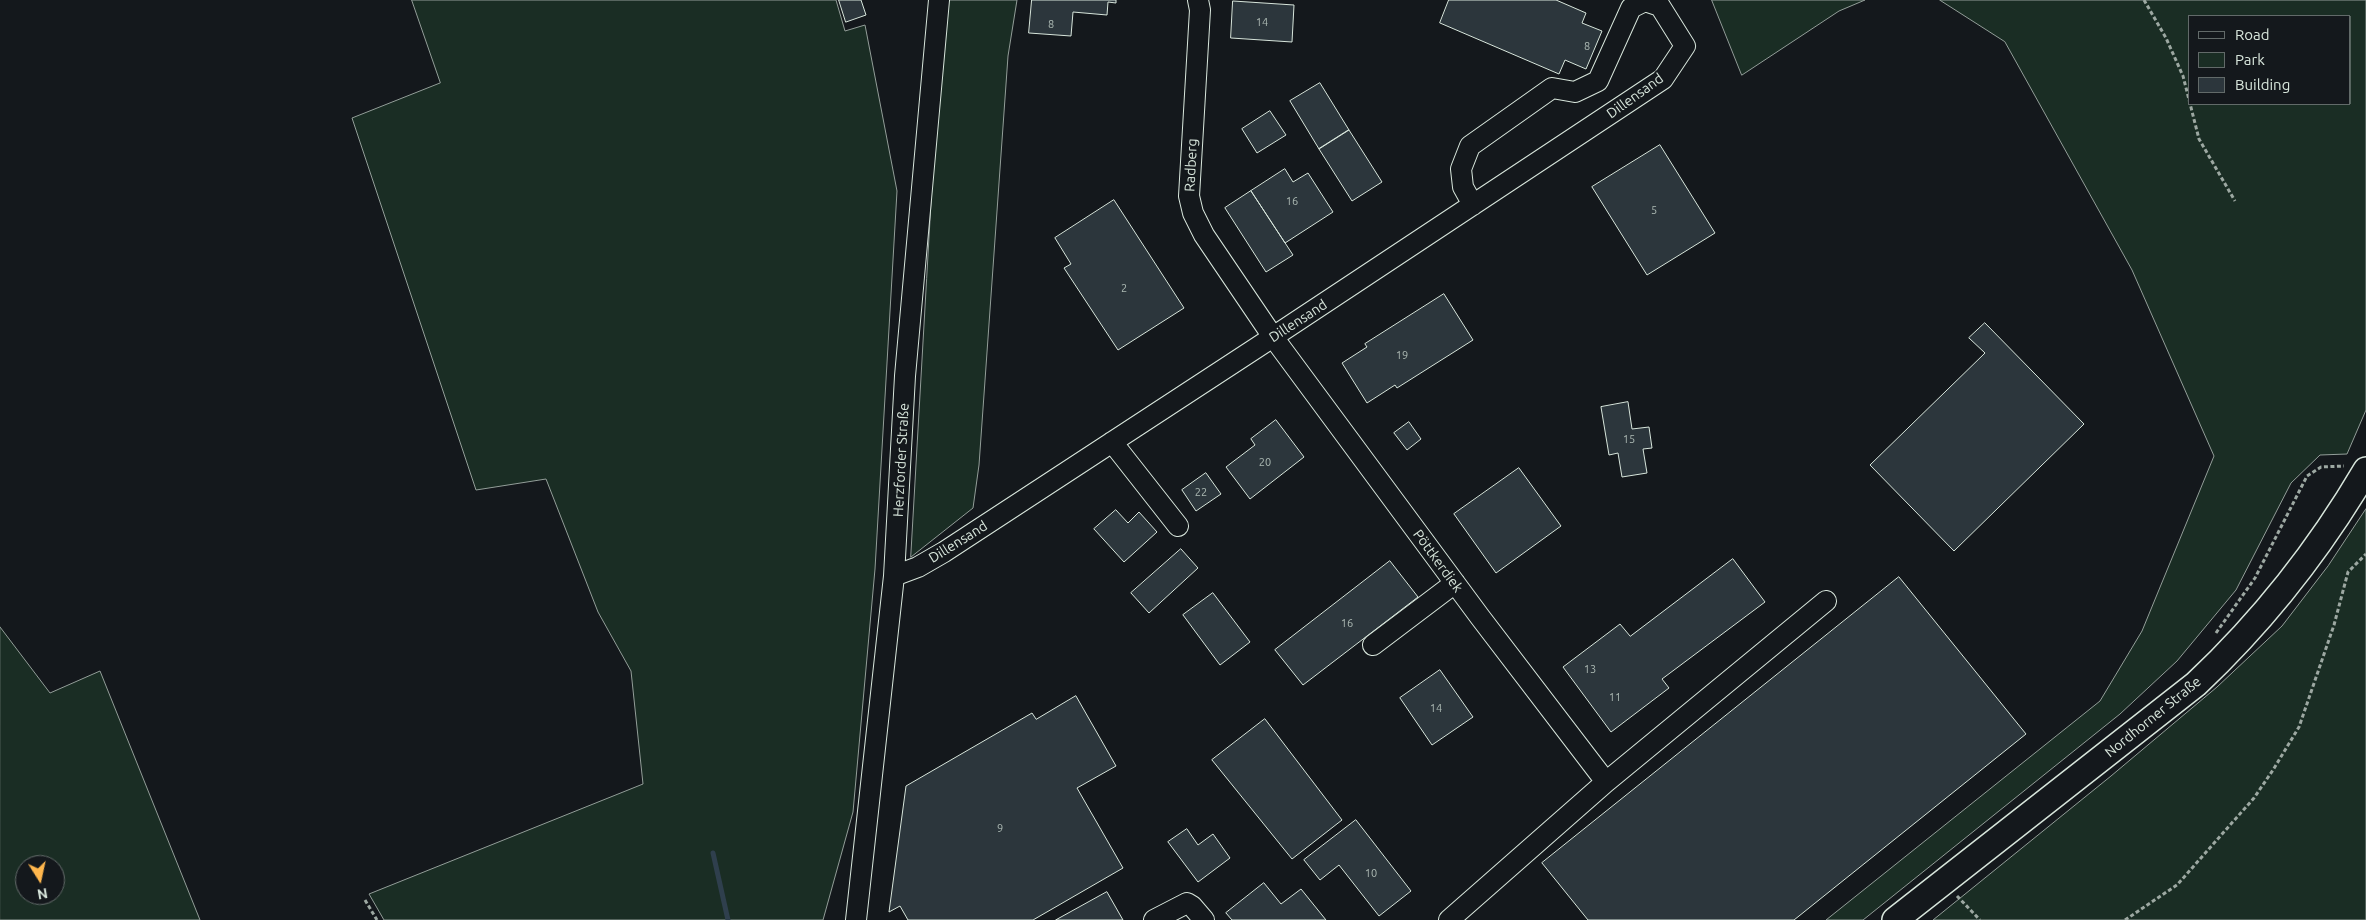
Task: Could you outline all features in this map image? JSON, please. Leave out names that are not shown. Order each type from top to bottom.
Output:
[{"type":"main road","name":"Nordhorner Straße","points":[[1895,920],[2196,684],[2232,649],[2307,561],[2334,523],[2355,468]]},
{"type":"street","name":"Herzforder Straße","points":[[856,920],[894,576],[905,376],[939,0]]},
{"type":"street","name":"Radberg","points":[[1198,0],[1200,10],[1189,196],[1204,235],[1273,337]]},
{"type":"street","name":"Dillensand","points":[[894,576],[918,567],[944,552],[1473,206],[1663,79],[1685,46],[1660,6],[1645,1],[1630,8],[1598,81],[1575,92],[1552,88],[1470,146],[1461,169],[1463,188],[1473,206]]},
{"type":"street","name":"Pöttkerdiek","points":[[1273,337],[1455,583],[1606,782]]},
{"type":"street","points":[[1112,442],[1178,526]]},
{"type":"street","points":[[1373,646],[1455,583]]},
{"type":"street","points":[[1449,920],[1606,782],[1826,601]]},
{"type":"street","points":[[1154,920],[1187,903],[1204,920]]},
{"type":"path","points":[[2144,0],[2166,38],[2183,76],[2188,96]]},
{"type":"path","points":[[2190,105],[2199,139],[2235,201]]},
{"type":"path","points":[[2215,634],[2255,578],[2307,476],[2321,467],[2355,468]]},
{"type":"path","points":[[2125,920],[2177,885],[2254,798],[2274,770],[2299,727],[2334,625],[2348,572],[2366,554]]},
{"type":"path","points":[[1943,881],[1980,920]]},
{"type":"path","points":[[365,900],[376,920]]},
{"type":"green space","points":[[412,0],[836,0],[845,31],[865,25],[897,191],[875,569],[853,812],[823,920],[384,920],[369,894],[643,784],[631,671],[598,612],[546,479],[476,490],[352,118],[440,83]]},
{"type":"green space","points":[[943,0],[1017,0],[1008,56],[979,465],[973,508],[911,557]]},
{"type":"green space","points":[[1712,0],[1865,0],[1839,11],[1742,75]]},
{"type":"green space","points":[[1940,0],[2366,0],[2366,410],[2347,454],[2320,455],[2291,483],[2236,590],[2177,661],[2120,714],[1863,920],[1826,920],[2100,701],[2142,631],[2214,456],[2132,270],[2005,42]]},
{"type":"green space","points":[[2366,509],[2366,920],[1933,920],[2111,776],[2217,687],[2282,626],[2328,566]]},
{"type":"green space","points":[[0,627],[50,693],[100,671],[200,920],[0,920]]},
{"type":"building","points":[[839,0],[861,0],[866,15],[846,22]]},
{"type":"building","points":[[1032,0],[1116,0],[1116,3],[1108,2],[1107,15],[1073,12],[1071,36],[1029,33]]},
{"type":"building","points":[[1449,0],[1556,0],[1586,13],[1582,23],[1602,31],[1586,69],[1565,60],[1559,74],[1440,23]]},
{"type":"building","points":[[1233,1],[1294,5],[1292,42],[1231,38]]},
{"type":"building","points":[[1320,83],[1349,130],[1319,149],[1290,101]]},
{"type":"building","points":[[1270,111],[1286,135],[1257,153],[1242,129]]},
{"type":"building","points":[[1349,130],[1382,182],[1352,201],[1319,149]]},
{"type":"building","points":[[1660,145],[1715,233],[1647,275],[1592,187]]},
{"type":"building","points":[[1285,169],[1293,182],[1308,173],[1333,212],[1285,243],[1251,191]]},
{"type":"building","points":[[1251,191],[1293,255],[1266,272],[1225,208]]},
{"type":"building","points":[[1114,200],[1184,308],[1118,350],[1064,268],[1071,264],[1055,238]]},
{"type":"building","points":[[1444,294],[1473,340],[1397,388],[1395,385],[1367,403],[1342,363],[1367,347],[1365,344]]},
{"type":"building","points":[[1985,323],[2084,424],[1954,551],[1870,465],[1985,353],[1969,338]]},
{"type":"building","points":[[1628,402],[1632,429],[1649,427],[1652,448],[1643,449],[1647,473],[1622,477],[1618,453],[1609,455],[1601,407]]},
{"type":"building","points":[[1276,420],[1304,457],[1250,499],[1226,467],[1255,445],[1251,439]]},
{"type":"building","points":[[1409,422],[1421,439],[1407,450],[1394,433]]},
{"type":"building","points":[[1519,468],[1561,526],[1496,573],[1454,514]]},
{"type":"building","points":[[1206,473],[1221,494],[1196,511],[1182,490]]},
{"type":"building","points":[[1116,510],[1128,523],[1139,512],[1157,532],[1124,562],[1094,529]]},
{"type":"building","points":[[1181,549],[1198,568],[1149,613],[1131,593]]},
{"type":"building","points":[[1733,559],[1765,602],[1662,679],[1669,688],[1611,732],[1563,667],[1620,624],[1630,636]]},
{"type":"building","points":[[1390,561],[1418,597],[1303,685],[1275,650]]},
{"type":"building","points":[[1899,577],[2026,734],[1794,920],[1588,920],[1542,863]]},
{"type":"building","points":[[1213,593],[1250,642],[1220,665],[1183,615]]},
{"type":"building","points":[[1440,670],[1473,717],[1432,745],[1400,698]]},
{"type":"building","points":[[1076,696],[1116,766],[1077,788],[1123,868],[1033,920],[908,920],[900,906],[889,912],[906,786],[1032,713],[1036,719]]},
{"type":"building","points":[[1265,719],[1342,820],[1292,859],[1212,760]]},
{"type":"building","points":[[1356,820],[1411,891],[1379,916],[1339,865],[1320,880],[1304,860]]},
{"type":"building","points":[[1187,829],[1198,845],[1213,834],[1230,858],[1198,882],[1168,842]]},
{"type":"building","points":[[1264,883],[1281,904],[1301,889],[1326,920],[1232,920],[1226,913]]},
{"type":"building","points":[[1107,892],[1123,920],[1056,920]]},
{"type":"waterway","points":[[713,853],[728,920]]}]
